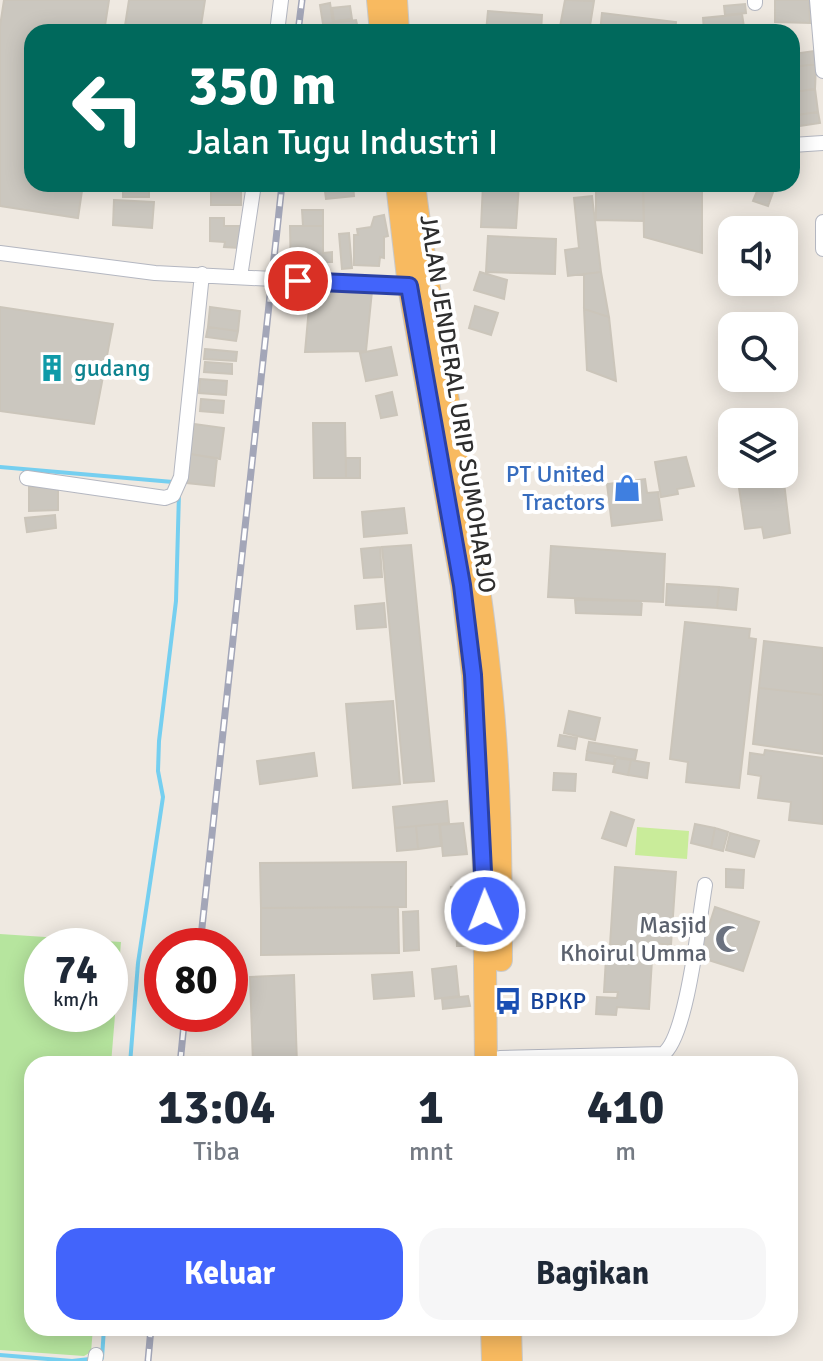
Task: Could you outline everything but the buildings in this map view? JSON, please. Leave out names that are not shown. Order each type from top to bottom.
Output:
[{"type":"highway","points":[[378,0],[380,24]]},
{"type":"highway","points":[[396,0],[398,24]]},
{"type":"highway","name":"JALAN JENDERAL URIP SUMOHARJO","points":[[398,192],[409,286],[462,585],[473,675],[495,1056]]},
{"type":"highway","name":"JALAN JENDERAL URIP SUMOHARJO","points":[[415,192],[429,295],[472,539],[490,670],[500,828],[495,1056]]},
{"type":"highway","points":[[492,1336],[493,1361]]},
{"type":"highway","points":[[510,1336],[511,1361]]},
{"type":"street","points":[[278,24],[281,0]]},
{"type":"street","points":[[817,0],[823,71]]},
{"type":"street","points":[[800,144],[823,143]]},
{"type":"street","points":[[240,277],[253,192]]},
{"type":"street","points":[[823,222],[823,249]]},
{"type":"street","points":[[0,253],[155,273],[409,286]]},
{"type":"street","points":[[27,478],[165,498],[176,489],[202,274]]},
{"type":"street","points":[[621,1056],[663,1054],[672,1048],[685,1005],[705,885]]},
{"type":"green space","points":[[637,827],[689,831],[687,859],[635,855]]},
{"type":"green space","points":[[0,934],[24,936],[24,1032],[114,1032],[112,1056],[24,1056],[24,1336],[92,1336],[91,1352],[84,1356],[0,1350]]},
{"type":"waterway","points":[[0,467],[173,482]]},
{"type":"waterway","points":[[131,1056],[138,963],[163,797],[158,771],[159,741],[176,601],[179,493]]},
{"type":"waterway","points":[[102,1358],[103,1336]]},
{"type":"waterway","points":[[0,1355],[72,1361],[90,1359]]},
{"type":"railway","points":[[299,24],[302,0]]},
{"type":"railway","points":[[202,928],[281,192]]},
{"type":"railway","points":[[181,1056],[183,1032]]},
{"type":"railway","points":[[148,1361],[150,1336]]},
{"type":"place","name":"gudang","points":[[52,368]]},
{"type":"place","name":"PT United Tractors","points":[[627,488]]},
{"type":"place","name":"Masjid Khoirul Umma","points":[[729,939]]},
{"type":"place","name":"BPKP","points":[[508,1001]]},
{"type":"route","points":[[298,281],[409,286],[462,585],[473,675],[485,911]]}]
